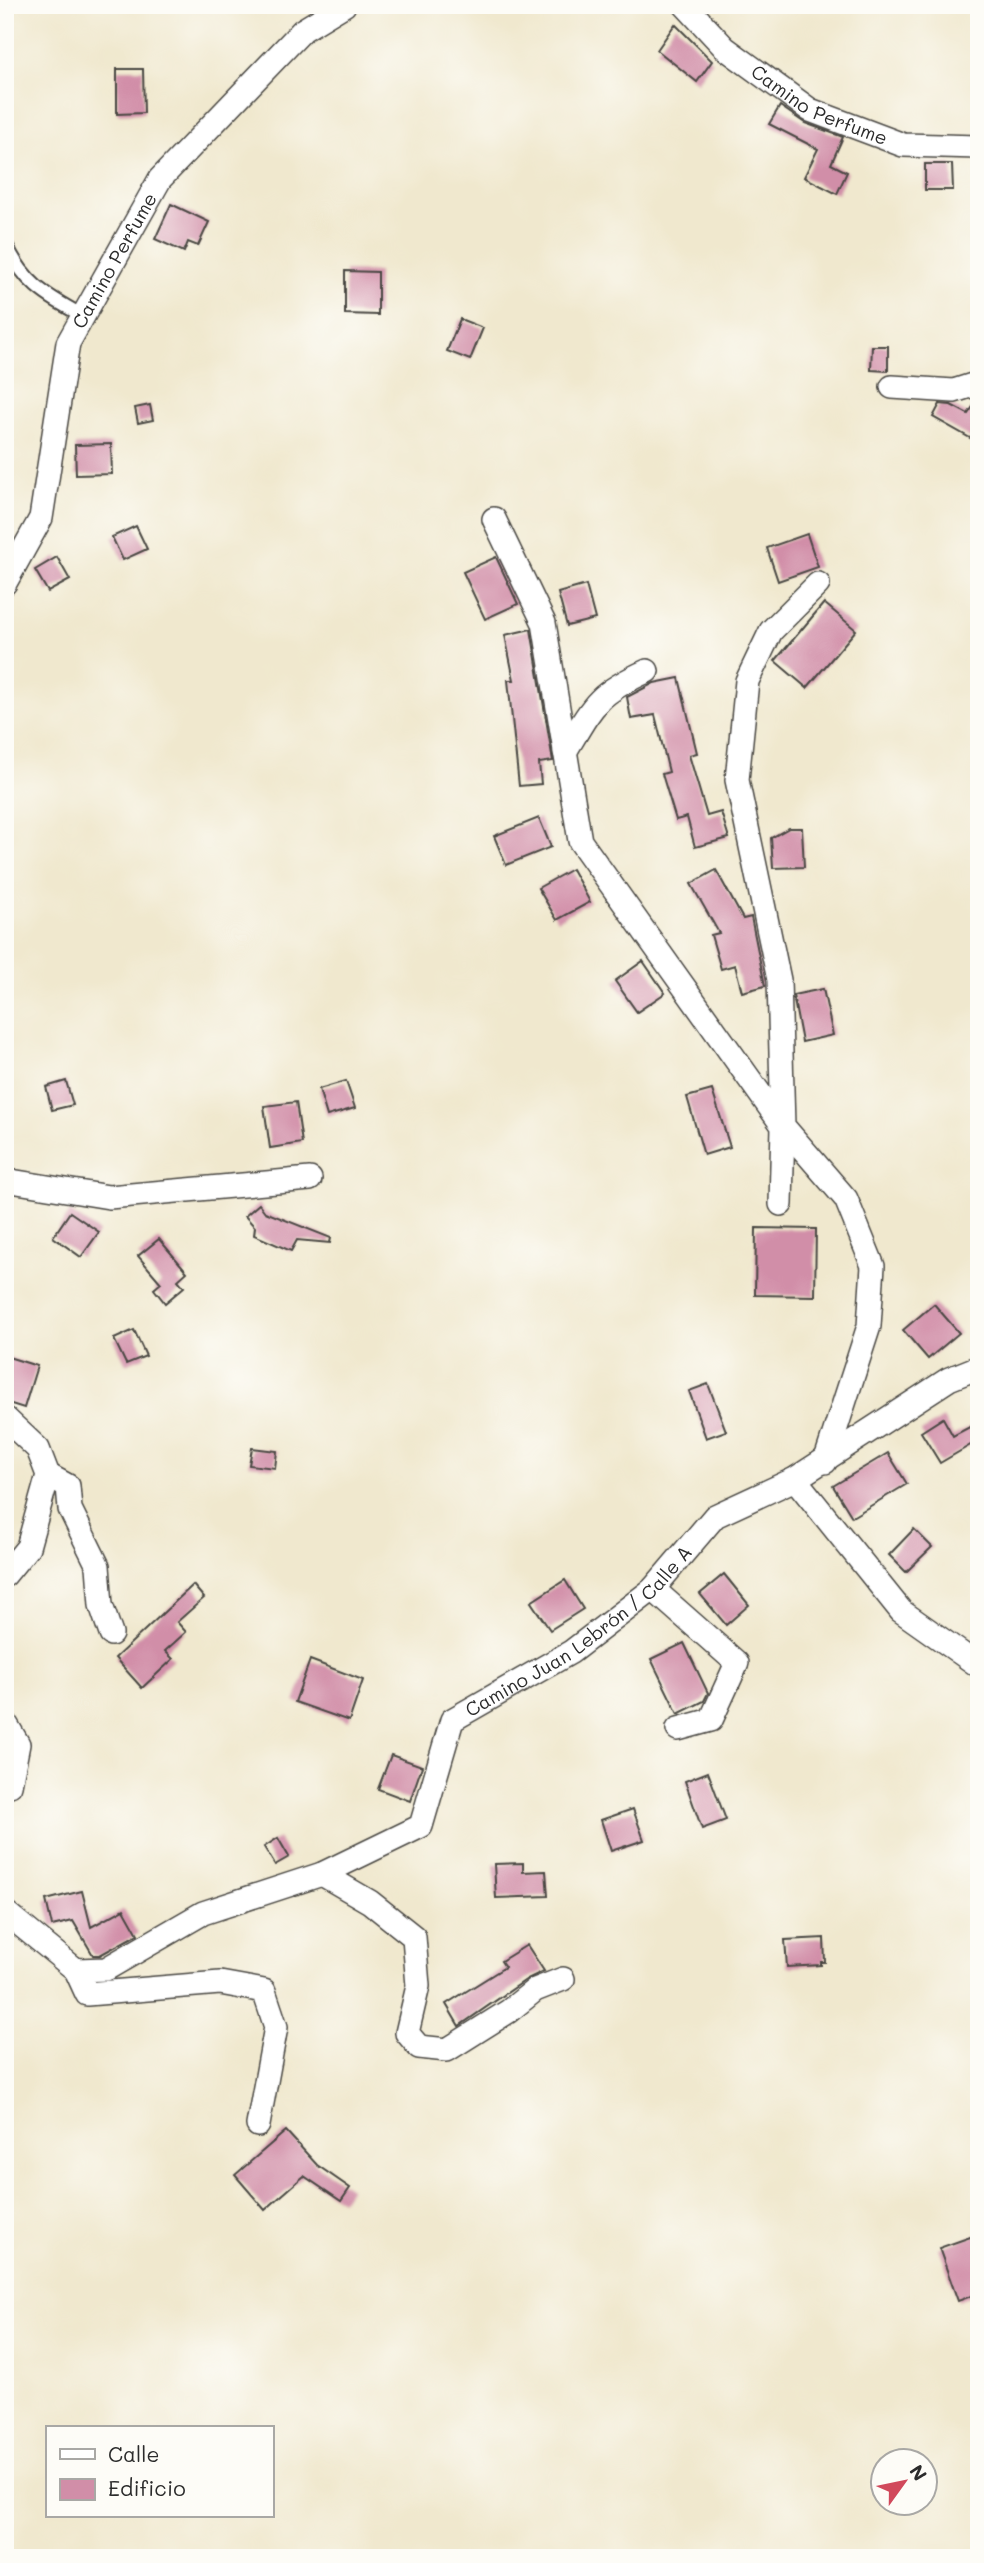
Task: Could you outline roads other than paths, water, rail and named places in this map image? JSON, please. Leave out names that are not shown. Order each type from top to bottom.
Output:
[{"type":"street","name":"Camino Perfume","points":[[5,583],[41,518],[68,343],[160,179],[303,30],[344,5]]},
{"type":"street","name":"Camino Perfume","points":[[685,5],[725,48],[810,110],[903,145],[979,147]]},
{"type":"street","points":[[892,387],[954,391],[979,383]]},
{"type":"street","points":[[494,519],[544,623],[580,841],[783,1126],[846,1199],[873,1266],[870,1326],[825,1462]]},
{"type":"street","points":[[781,1204],[783,1126],[779,980],[737,780],[747,681],[771,631],[818,583]]},
{"type":"street","points":[[565,752],[594,703],[617,685],[647,671]]},
{"type":"street","points":[[5,1180],[109,1197],[310,1179]]},
{"type":"street","name":"Camino Juan Lebrón / Calle A","points":[[76,1970],[106,1969],[203,1913],[322,1874],[421,1826],[452,1720],[571,1652],[653,1589],[715,1516],[796,1479],[949,1379],[979,1367]]},
{"type":"street","points":[[5,1418],[38,1449],[48,1475],[28,1547],[5,1575]]},
{"type":"street","points":[[48,1475],[68,1486],[69,1509],[98,1566],[101,1605],[111,1634]]},
{"type":"street","points":[[796,1479],[901,1611],[979,1666]]},
{"type":"street","points":[[653,1589],[737,1663],[711,1720],[678,1729]]},
{"type":"street","points":[[5,1722],[18,1744],[10,1785],[5,1786]]},
{"type":"street","points":[[322,1874],[370,1902],[414,1937],[418,1986],[407,2034],[419,2047],[447,2050],[509,2011],[535,1990],[563,1979]]},
{"type":"street","points":[[5,1912],[76,1970],[87,1994],[220,1983],[264,1992],[276,2027],[258,2126]]},
{"type":"lane","points":[[5,242],[21,272],[40,292],[83,316]]}]
